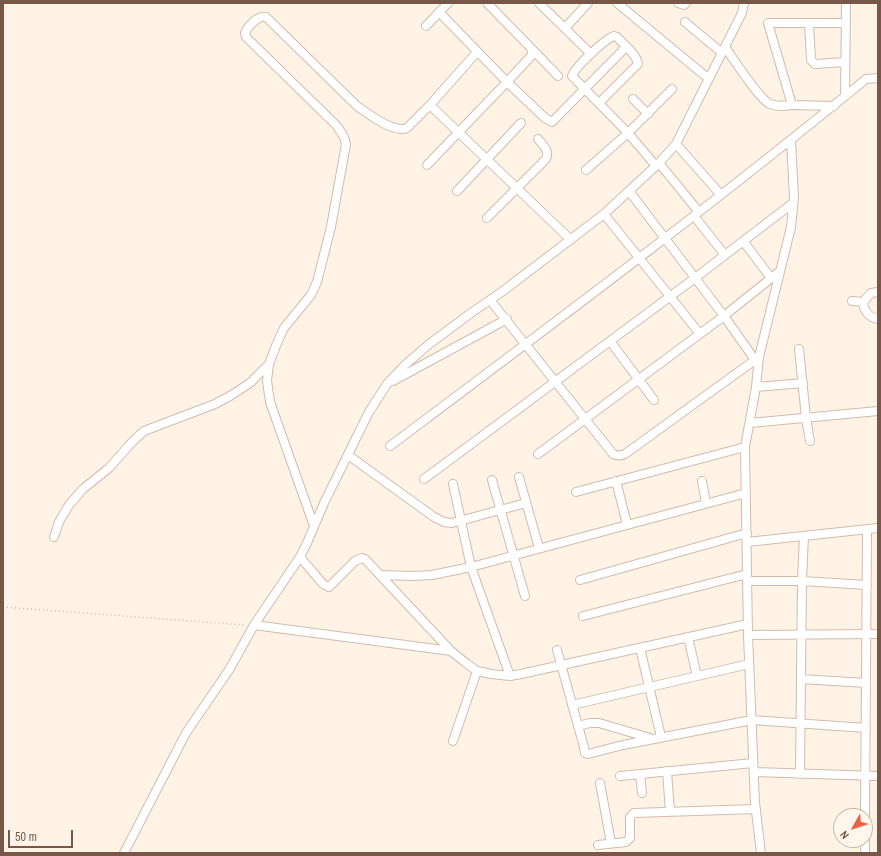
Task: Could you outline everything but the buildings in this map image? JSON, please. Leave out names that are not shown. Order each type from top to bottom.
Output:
[{"type":"street","points":[[426,26],[448,3]]},
{"type":"street","points":[[487,3],[558,76]]},
{"type":"street","points":[[539,3],[591,54]]},
{"type":"street","points":[[565,28],[588,3]]},
{"type":"street","points":[[617,3],[709,79]]},
{"type":"street","points":[[678,3],[684,5],[686,3]]},
{"type":"street","points":[[124,853],[186,733],[229,670],[254,625],[300,557],[369,412],[387,384],[405,365],[428,345],[604,214],[676,144],[742,13],[744,3]]},
{"type":"street","points":[[845,96],[846,3]]},
{"type":"street","points":[[439,12],[507,82],[545,118],[552,122],[626,47]]},
{"type":"street","points":[[314,526],[270,402],[267,381],[269,364],[284,328],[311,295],[317,282],[331,227],[346,144],[344,137],[337,126],[246,37],[246,30],[259,17],[266,17],[357,106],[368,114],[396,129],[403,130],[407,128],[430,105],[478,52]]},
{"type":"street","points":[[684,22],[723,50],[768,103],[776,106],[834,106]]},
{"type":"street","points":[[792,106],[768,23],[846,23]]},
{"type":"street","points":[[809,23],[813,63],[845,62]]},
{"type":"street","points":[[599,103],[638,64],[634,56],[614,36],[608,39],[591,54],[572,74],[574,79],[657,164],[697,214],[725,255]]},
{"type":"street","points":[[427,165],[530,59],[532,51],[530,47]]},
{"type":"street","points":[[390,446],[665,239],[791,141],[866,79],[878,78]]},
{"type":"street","points":[[586,170],[628,133],[672,89]]},
{"type":"street","points":[[633,99],[648,114]]},
{"type":"street","points":[[430,105],[571,240]]},
{"type":"street","points":[[457,191],[520,124]]},
{"type":"street","points":[[487,218],[546,159],[548,151],[538,139]]},
{"type":"street","points":[[761,853],[753,763],[749,664],[745,447],[756,387],[757,358],[791,227],[793,203],[791,141]]},
{"type":"street","points":[[676,144],[721,195]]},
{"type":"street","points":[[629,191],[757,358]]},
{"type":"street","points":[[424,479],[556,382],[793,203]]},
{"type":"street","points":[[604,214],[700,334]]},
{"type":"street","points":[[743,242],[771,278]]},
{"type":"street","points":[[538,454],[586,420],[724,316],[780,271]]},
{"type":"street","points":[[863,302],[871,293],[878,292]]},
{"type":"street","points":[[490,300],[613,454],[620,456],[757,358]]},
{"type":"street","points":[[852,301],[863,302]]},
{"type":"street","points":[[863,302],[867,314],[878,319]]},
{"type":"street","points":[[387,384],[507,320]]},
{"type":"street","points":[[610,341],[654,400]]},
{"type":"street","points":[[799,349],[806,418],[810,441]]},
{"type":"street","points":[[54,536],[59,522],[69,505],[83,490],[109,468],[133,441],[144,432],[215,404],[230,396],[250,383],[269,364]]},
{"type":"street","points":[[756,387],[803,383]]},
{"type":"street","points":[[750,423],[878,411]]},
{"type":"street","points":[[576,492],[745,447]]},
{"type":"street","points":[[348,455],[434,517],[444,522],[452,523],[526,503]]},
{"type":"street","points":[[519,477],[539,548]]},
{"type":"street","points":[[492,480],[512,555],[525,596]]},
{"type":"street","points":[[616,481],[627,524]]},
{"type":"street","points":[[702,481],[706,503]]},
{"type":"street","points":[[453,484],[471,567],[510,676]]},
{"type":"street","points":[[381,575],[432,575],[471,567],[746,493]]},
{"type":"street","points":[[747,542],[878,528]]},
{"type":"street","points":[[865,808],[867,529]]},
{"type":"street","points":[[580,580],[747,533]]},
{"type":"street","points":[[800,774],[802,582],[804,536]]},
{"type":"street","points":[[300,557],[324,584],[329,587],[355,562],[362,558],[369,562],[450,651],[477,671],[491,674],[510,676],[748,624]]},
{"type":"street","points":[[583,616],[747,577],[802,582],[867,585]]},
{"type":"street","points":[[254,625],[450,651]]},
{"type":"street","points":[[748,634],[878,634]]},
{"type":"street","points":[[688,637],[697,676]]},
{"type":"street","points":[[640,648],[661,737]]},
{"type":"street","points":[[557,650],[586,753],[588,754],[661,737],[752,720],[866,728]]},
{"type":"street","points":[[572,705],[749,664]]},
{"type":"street","points":[[453,741],[477,671]]},
{"type":"street","points":[[801,679],[866,683]]},
{"type":"street","points":[[578,726],[598,723],[652,739]]},
{"type":"street","points":[[620,776],[753,763]]},
{"type":"street","points":[[667,771],[670,812]]},
{"type":"street","points":[[754,772],[878,776]]},
{"type":"street","points":[[640,774],[642,793]]},
{"type":"street","points":[[600,783],[611,843]]},
{"type":"street","points":[[598,845],[629,841],[629,821],[631,814],[634,813],[756,809]]},
{"type":"path","points":[[3,607],[254,625]]}]
